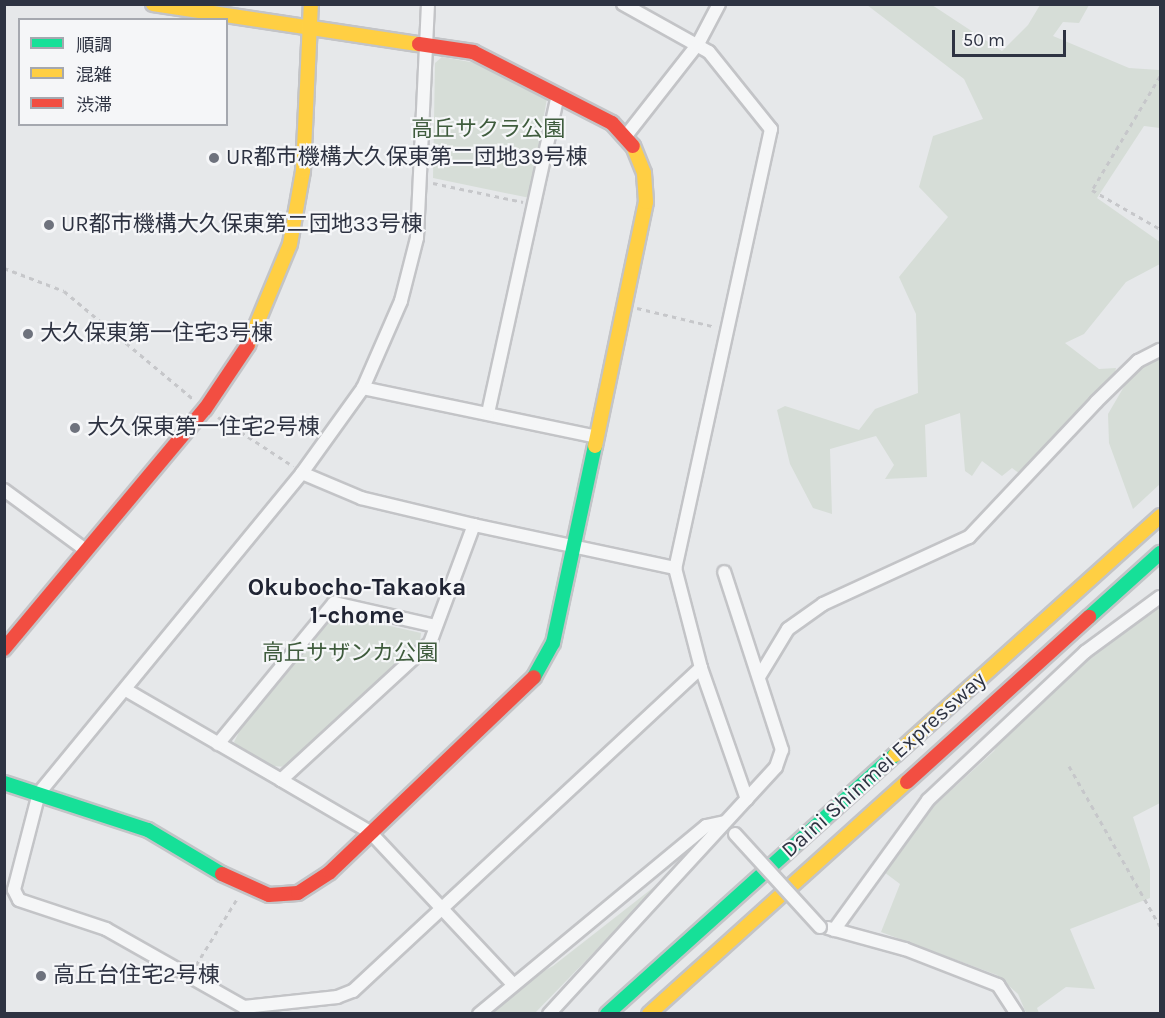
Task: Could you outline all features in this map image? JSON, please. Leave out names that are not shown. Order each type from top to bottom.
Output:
[{"type":"main road","points":[[4,783],[148,830],[244,887],[269,895],[298,893],[315,885],[532,681],[553,643],[646,202],[644,172],[625,137],[612,123],[473,51],[309,28],[186,7],[153,4]]},
{"type":"main road","points":[[4,649],[205,409],[242,358],[270,303],[290,244],[303,171],[311,4]]},
{"type":"main road","name":"Daini Shinmei Expressway","points":[[607,1014],[1161,516]]},
{"type":"main road","name":"Daini Shinmei Expressway","points":[[649,1014],[1161,553]]},
{"type":"street","points":[[428,4],[417,238],[401,301],[363,388],[303,473],[39,794],[14,890],[19,900],[106,929],[244,1007],[337,997],[353,991],[701,668]]},
{"type":"street","points":[[623,4],[698,44],[771,129],[729,330],[675,568],[701,668],[747,798]]},
{"type":"street","points":[[625,137],[698,44],[719,4]]},
{"type":"street","points":[[488,413],[558,95]]},
{"type":"street","points":[[759,676],[788,629],[823,604],[969,537],[1096,402],[1138,361],[1161,350]]},
{"type":"street","points":[[363,388],[597,437]]},
{"type":"street","points":[[303,473],[361,498],[675,568]]},
{"type":"street","points":[[4,490],[87,550]]},
{"type":"street","points":[[281,780],[430,643],[474,525]]},
{"type":"street","points":[[549,1014],[776,767],[782,750],[724,572]]},
{"type":"street","points":[[834,930],[928,800],[1076,660],[1161,597]]},
{"type":"street","points":[[218,744],[334,603],[435,626]]},
{"type":"street","points":[[126,690],[370,832],[511,982]]},
{"type":"street","points":[[725,822],[820,927],[905,950],[998,985],[1017,1014]]},
{"type":"street","points":[[479,1014],[511,982],[706,826],[725,822]]},
{"type":"path","points":[[1161,76],[1092,190],[1161,230]]},
{"type":"path","points":[[419,181],[534,204]]},
{"type":"path","points":[[4,268],[64,291],[205,409],[303,473]]},
{"type":"path","points":[[625,305],[729,330]]},
{"type":"path","points":[[1069,766],[1110,829],[1161,926]]},
{"type":"path","points":[[190,976],[244,887]]},
{"type":"green space","points":[[867,5],[932,5],[1002,51],[1028,25],[1040,5],[1089,5],[1079,23],[1063,22],[1053,36],[1129,68],[1159,70],[1160,128],[1144,126],[1097,198],[1160,242],[1160,264],[1126,282],[1084,334],[1065,343],[1099,369],[1116,368],[1114,377],[1020,474],[1012,468],[1002,476],[982,461],[972,476],[965,471],[960,413],[925,425],[927,477],[885,479],[894,465],[876,436],[830,449],[832,514],[813,508],[790,464],[777,410],[785,406],[859,430],[875,409],[918,393],[916,314],[899,277],[948,217],[919,187],[933,136],[983,119],[964,79]]},
{"type":"green space","name":"高丘サクラ公園","points":[[442,57],[476,63],[547,98],[530,198],[433,178],[435,63]]},
{"type":"green space","points":[[1160,354],[1160,484],[1133,509],[1109,443],[1108,414],[1129,378]]},
{"type":"green space","points":[[1160,604],[1160,803],[1133,817],[1150,870],[1150,898],[1070,929],[1095,989],[1066,987],[1037,1008],[1039,1013],[1026,1013],[1018,994],[997,975],[881,932],[900,884],[880,869],[909,829],[994,751],[1008,727],[1074,668]]},
{"type":"green space","name":"高丘サザンカ公園","points":[[341,615],[421,633],[420,642],[287,767],[272,766],[238,747],[234,742],[242,726],[328,622]]},
{"type":"green space","points":[[668,876],[535,1013],[493,1014],[522,983],[553,966]]},
{"type":"traffic: fast","points":[[534,677],[553,643],[595,446]]},
{"type":"traffic: fast","points":[[1089,617],[1160,553]]},
{"type":"traffic: fast","points":[[607,1014],[895,755]]},
{"type":"traffic: fast","points":[[4,783],[148,830],[222,874]]},
{"type":"traffic: slow","points":[[153,4],[419,44]]},
{"type":"traffic: slow","points":[[248,345],[290,244],[303,171],[311,4]]},
{"type":"traffic: slow","points":[[595,446],[646,202],[644,173],[633,146]]},
{"type":"traffic: slow","points":[[895,755],[1160,516]]},
{"type":"traffic: slow","points":[[649,1014],[907,782]]},
{"type":"traffic: jam","points":[[419,44],[473,52],[612,123],[633,146]]},
{"type":"traffic: jam","points":[[4,649],[205,409],[248,345]]},
{"type":"traffic: jam","points":[[907,782],[1089,617]]},
{"type":"traffic: jam","points":[[222,874],[269,895],[298,893],[330,872],[534,677]]},
{"type":"place","name":"UR都市機構大久保東第二団地39号棟","points":[[214,158]]},
{"type":"place","name":"UR都市機構大久保東第二団地33号棟","points":[[49,225]]},
{"type":"place","name":"大久保東第一住宅3号棟","points":[[28,334]]},
{"type":"place","name":"大久保東第一住宅2号棟","points":[[75,428]]},
{"type":"place","name":"高丘台住宅2号棟","points":[[41,976]]},
{"type":"district","name":"Okubocho-Takaoka 1-chome","points":[[357,602]]}]
